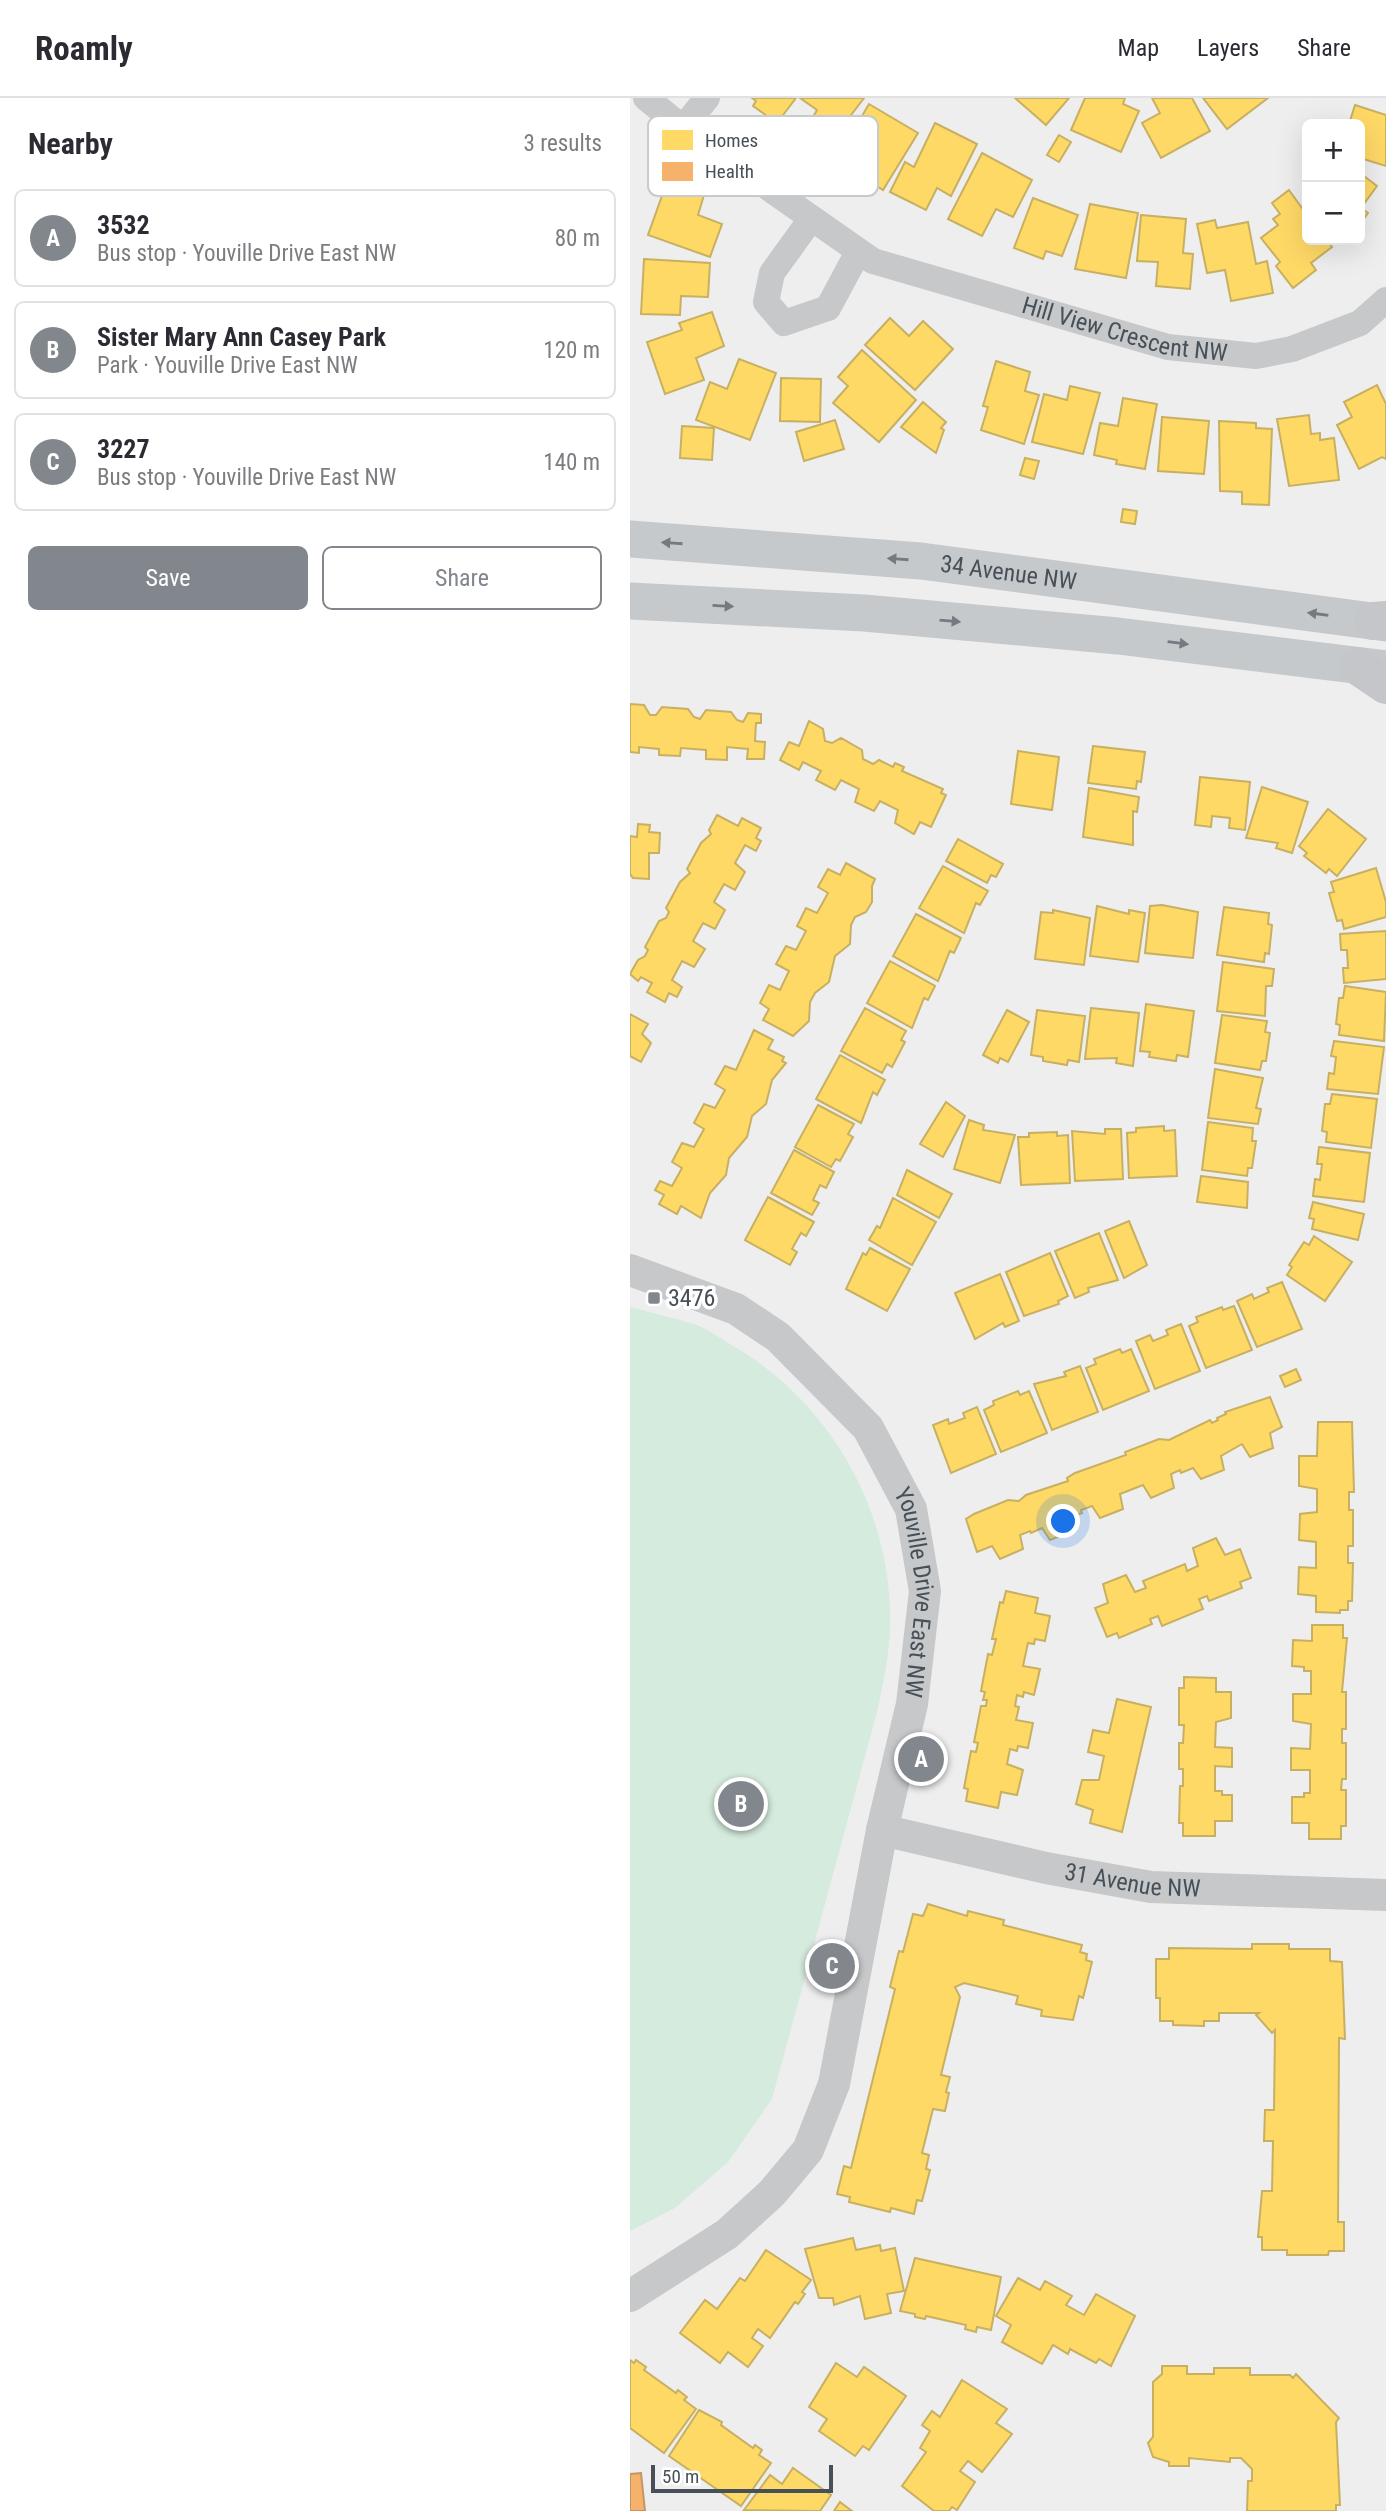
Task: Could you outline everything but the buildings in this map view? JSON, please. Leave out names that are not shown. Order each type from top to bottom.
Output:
[{"type":"main road","name":"34 Avenue NW","points":[[630,540],[920,561],[1382,621]]},
{"type":"main road","name":"34 Avenue NW","points":[[630,601],[864,613],[1118,636],[1377,673]]},
{"type":"street","name":"Hill View Crescent NW","points":[[646,98],[668,116]]},
{"type":"street","points":[[693,116],[707,98]]},
{"type":"street","name":"Hill View Crescent NW","points":[[779,196],[873,261],[1168,347],[1256,356],[1292,349],[1360,323],[1386,300]]},
{"type":"street","points":[[811,219],[772,273],[766,302],[784,323],[828,307],[858,252]]},
{"type":"street","name":"Youville Drive East NW","points":[[630,1270],[736,1309],[778,1337],[867,1428],[911,1508],[925,1591],[912,1704],[882,1830],[835,2084],[807,2150],[772,2193],[727,2234],[630,2296]]},
{"type":"street","name":"31 Avenue NW","points":[[882,1830],[1046,1868],[1151,1887],[1386,1895]]},
{"type":"green space","points":[[630,1307],[697,1325],[715,1335],[768,1369],[799,1397],[826,1429],[849,1464],[867,1501],[880,1540],[888,1581],[890,1635],[877,1712],[772,2099],[728,2162],[675,2208],[630,2231]]},
{"type":"place","name":"3476","points":[[654,1298]]},
{"type":"place","name":"3532","points":[[921,1759]]},
{"type":"place","name":"Sister Mary Ann Casey Park","points":[[741,1804]]},
{"type":"place","name":"3227","points":[[832,1966]]}]
